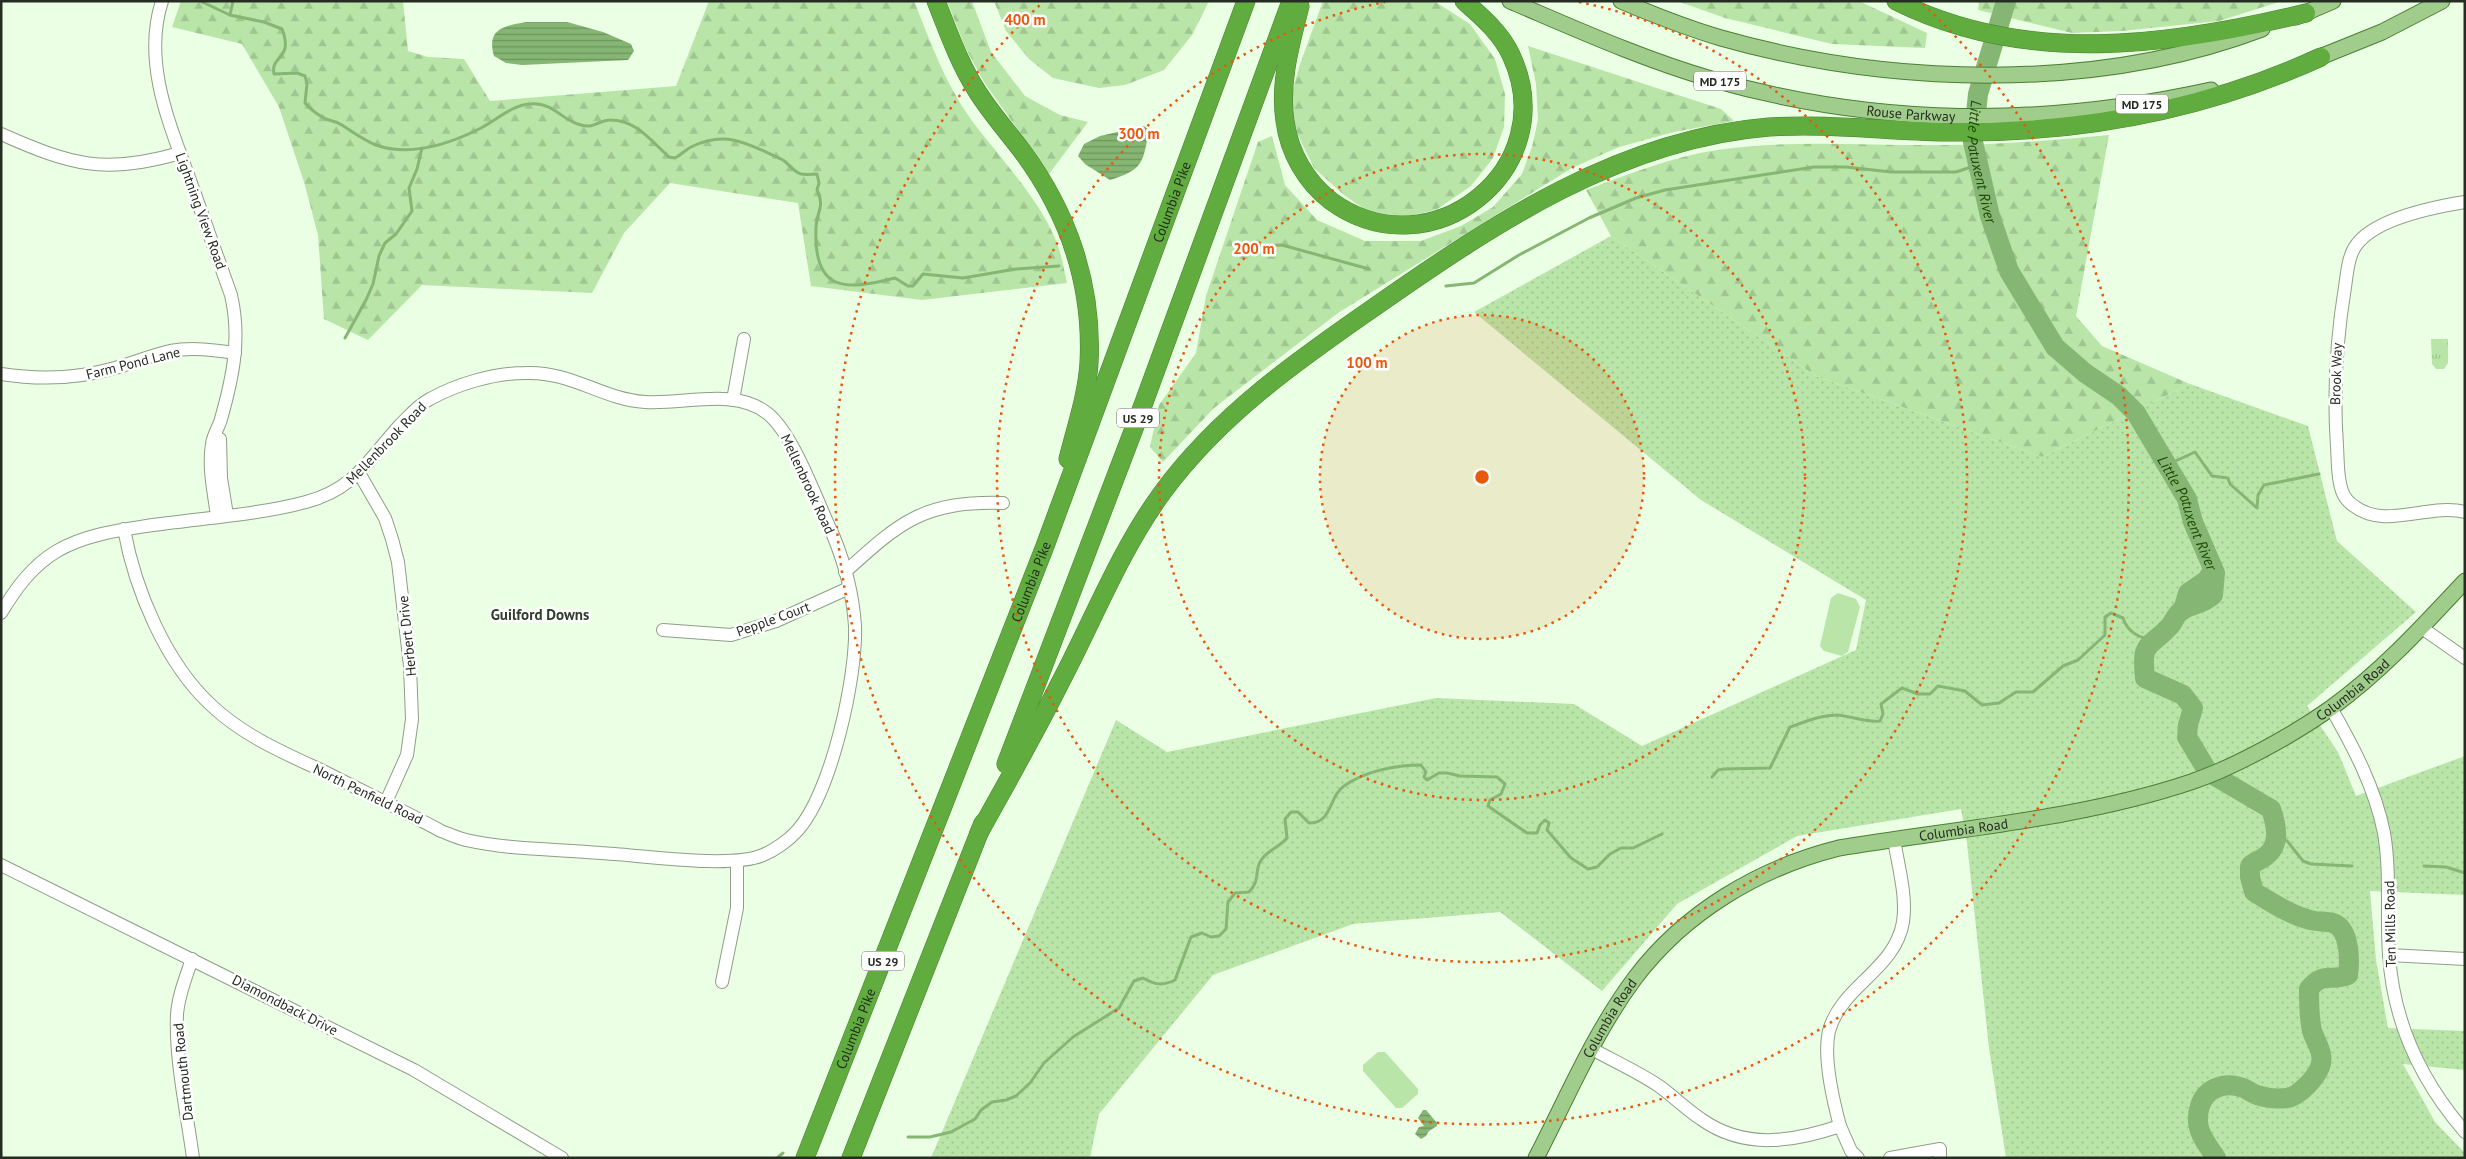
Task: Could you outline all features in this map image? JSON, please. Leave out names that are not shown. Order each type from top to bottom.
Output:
[{"type":"highway","points":[[936,1],[976,89],[1022,150],[1050,193],[1070,234],[1084,280],[1089,344],[1086,386],[1045,546]]},
{"type":"highway","name":"Columbia Pike","points":[[806,1158],[1045,546],[1246,1]]},
{"type":"highway","name":"US 29","points":[[851,1158],[1144,405],[1291,1]]},
{"type":"highway","points":[[1302,1],[1291,42],[1284,100],[1285,121],[1294,154],[1313,184],[1341,208],[1372,221],[1410,225],[1441,219],[1459,212],[1479,198],[1503,172],[1512,157],[1519,138],[1523,103],[1517,70],[1511,55],[1493,28],[1464,1]]},
{"type":"highway","points":[[1896,1],[1938,20],[1966,28],[2026,40],[2105,44],[2151,42],[2224,32],[2306,13]]},
{"type":"highway","points":[[979,833],[1060,685],[1127,549],[1163,491],[1213,433],[1243,405],[1330,337],[1448,256],[1530,205],[1600,170],[1635,157],[1709,136],[1771,127],[2096,122],[2166,110],[2215,98],[2272,80],[2321,58]]},
{"type":"main road","name":"Rouse Parkway","points":[[1510,1],[1655,61],[1711,79],[1811,102],[1865,110],[1940,125]]},
{"type":"main road","points":[[1621,1],[1674,23],[1771,51],[1866,67],[1951,74],[2062,71],[2155,59],[2257,32],[2333,1]]},
{"type":"main road","points":[[2321,58],[2382,32],[2442,1]]},
{"type":"main road","name":"MD 175","points":[[2012,124],[2114,109],[2213,89],[2321,58]]},
{"type":"main road","name":"Columbia Road","points":[[1536,1158],[1592,1049],[1634,979],[1669,939],[1700,912],[1760,876],[1798,859],[1839,848],[2106,805],[2157,793],[2229,766],[2279,740],[2331,708],[2397,652],[2465,581]]},
{"type":"street","name":"Lightning View Road","points":[[162,1],[156,34],[156,60],[162,102],[231,295],[236,316],[232,378],[212,443],[211,460],[222,516]]},
{"type":"street","points":[[1,134],[43,152],[81,163],[126,165],[150,162],[180,153]]},
{"type":"street","name":"Brook Way","points":[[2465,202],[2426,211],[2384,224],[2358,242],[2350,257],[2335,365],[2334,394],[2340,482],[2349,502],[2372,515],[2465,512]]},
{"type":"street","points":[[733,400],[744,339]]},
{"type":"street","name":"Farm Pond Lane","points":[[1,374],[24,378],[73,377],[114,368],[170,351],[203,350],[235,353]]},
{"type":"street","name":"Mellenbrook Road","points":[[1,613],[16,589],[44,560],[76,542],[124,530],[306,502],[344,487],[359,474],[394,432],[426,400],[463,385],[523,373],[568,377],[605,393],[642,402],[733,400],[757,407],[779,424],[833,535],[850,588]]},
{"type":"street","name":"Herbert Drive","points":[[359,474],[385,518],[394,546],[398,562],[410,666],[412,720],[408,748],[386,802]]},
{"type":"street","points":[[845,572],[885,536],[909,519],[949,506],[1003,503]]},
{"type":"street","name":"North Penfield Road","points":[[124,530],[130,564],[140,590],[167,645],[200,694],[249,734],[441,831],[464,840],[502,845],[737,861],[764,854],[788,839],[805,821],[813,805],[845,714],[852,682],[855,628],[850,588]]},
{"type":"street","name":"Pepple Court","points":[[663,630],[731,635],[776,621],[850,588]]},
{"type":"street","points":[[2422,628],[2465,658]]},
{"type":"street","name":"Ten Mills Road","points":[[2331,708],[2352,745],[2378,808],[2384,834],[2390,886],[2389,955],[2396,1002],[2415,1061],[2430,1088],[2465,1132]]},
{"type":"street","points":[[1858,1158],[1851,1151],[1840,1126],[1829,1063],[1829,1032],[1846,1000],[1875,973],[1892,951],[1903,924],[1904,899],[1894,839]]},
{"type":"street","points":[[722,982],[737,908],[737,861]]},
{"type":"street","name":"Diamondback Drive","points":[[1,865],[414,1070],[562,1158]]},
{"type":"street","points":[[2389,955],[2465,959]]},
{"type":"street","name":"Dartmouth Road","points":[[192,959],[180,994],[177,1014],[177,1036],[193,1158]]},
{"type":"street","points":[[1592,1049],[1659,1086],[1702,1120],[1726,1133],[1753,1140],[1781,1141],[1816,1134],[1840,1126]]},
{"type":"street","points":[[1890,1158],[1940,1149],[1940,1158]]},
{"type":"green space","points":[[181,1],[403,1],[408,51],[428,57],[464,59],[490,101],[676,86],[709,1],[914,1],[939,61],[961,105],[1031,196],[1051,229],[1059,250],[1067,283],[922,300],[811,286],[798,203],[670,183],[624,233],[592,293],[422,285],[368,340],[324,319],[318,235],[304,182],[279,107],[242,44],[172,27]]},
{"type":"green space","points":[[947,1],[972,1],[991,52],[1025,96],[1060,115],[1088,122],[1049,174],[984,82],[965,47]]},
{"type":"green space","points":[[994,1],[1209,1],[1192,35],[1164,70],[1125,85],[1099,88],[1053,78],[1029,59],[1006,31]]},
{"type":"green space","points":[[1323,1],[1434,1],[1470,24],[1495,59],[1505,94],[1504,127],[1493,158],[1471,186],[1436,210],[1408,216],[1370,213],[1344,195],[1314,168],[1296,131],[1291,96],[1299,67]]},
{"type":"green space","points":[[1677,1],[1859,1],[1927,33],[1925,48],[1832,44],[1725,18]]},
{"type":"green space","points":[[1979,1],[2282,1],[2219,21],[2122,31],[2072,33],[1978,10]]},
{"type":"green space","points":[[1528,46],[1721,109],[1734,121],[1674,132],[1619,147],[1572,168],[1338,313],[1214,408],[1163,462],[1150,447],[1159,405],[1196,353],[1206,296],[1258,142],[1272,136],[1285,185],[1317,220],[1365,241],[1421,241],[1461,226],[1493,207],[1522,174],[1532,147],[1538,120],[1536,84]]},
{"type":"green space","points":[[2109,135],[2076,316],[2102,346],[2190,384],[2042,457],[1816,376],[1611,236],[1586,190],[1683,157],[1745,147],[1802,144],[1985,144]]},
{"type":"green space","points":[[1611,236],[1816,376],[2042,457],[2190,384],[2308,426],[2337,541],[2416,612],[2307,706],[2338,752],[2356,796],[2465,756],[2465,895],[2370,891],[2376,960],[2388,1028],[2465,1031],[2465,1070],[2403,1064],[2435,1122],[2465,1153],[2465,1158],[2006,1158],[1989,1048],[1967,843],[1961,809],[1797,836],[1677,904],[1602,991],[1500,912],[1353,924],[1213,975],[1099,1114],[1090,1158],[931,1158],[1116,720],[1167,752],[1436,698],[1574,704],[1642,746],[1856,650],[1866,600],[1701,500],[1474,312]]},
{"type":"green space","points":[[2431,339],[2448,339],[2448,363],[2444,369],[2436,369],[2432,364]]},
{"type":"green space","points":[[1838,593],[1856,599],[1860,607],[1848,652],[1842,656],[1824,651],[1820,646],[1831,598]]},
{"type":"green space","points":[[1378,1052],[1385,1052],[1418,1089],[1418,1094],[1402,1108],[1396,1108],[1363,1071],[1363,1065]]},
{"type":"shaded area","points":[[526,22],[567,22],[603,32],[631,44],[634,51],[628,60],[522,65],[506,63],[494,56],[492,47],[495,34],[504,27]]},
{"type":"shaded area","points":[[1144,126],[1149,130],[1143,158],[1140,164],[1129,173],[1110,180],[1085,164],[1078,156],[1084,144],[1100,136]]},
{"type":"shaded area","points":[[1423,1110],[1426,1110],[1437,1123],[1437,1126],[1421,1139],[1415,1134],[1419,1127],[1424,1126],[1418,1118]]},
{"type":"waterway","points":[[200,1],[230,15],[264,22],[282,29],[285,39],[284,52],[275,63],[274,74],[297,73],[305,76],[307,84],[305,103],[310,108],[326,119],[338,123],[376,145],[402,150],[442,144],[479,129],[516,107],[539,104],[552,108],[574,123],[581,125],[590,126],[610,120],[620,121],[636,127],[669,157],[675,158],[691,147],[704,142],[728,139],[749,145],[783,160],[801,174],[817,174],[819,183],[817,190],[820,205],[816,227],[816,248],[820,264],[826,275],[835,282],[847,285],[861,285],[895,278],[908,286],[913,286],[923,274],[963,278],[1016,269],[1059,266]]},
{"type":"waterway","points":[[230,15],[233,1]]},
{"type":"waterway","name":"Little Patuxent River","points":[[2006,1],[1978,94],[1973,142],[1990,216],[2009,271],[2055,347],[2085,373],[2119,396],[2136,413],[2187,499],[2193,522],[2215,573],[2213,595],[2180,612],[2170,626],[2145,651],[2145,678],[2183,695],[2193,708],[2187,737],[2208,772],[2271,809],[2276,827],[2276,839],[2267,855],[2250,866],[2250,877],[2254,892],[2295,915],[2339,926],[2348,946],[2348,975],[2319,980],[2309,989],[2311,1026],[2319,1049],[2321,1062],[2315,1076],[2306,1086],[2291,1097],[2268,1098],[2242,1088],[2227,1085],[2210,1091],[2202,1100],[2198,1114],[2199,1127],[2201,1134],[2216,1158]]},
{"type":"waterway","points":[[345,338],[373,284],[379,256],[385,243],[396,234],[412,211],[409,188],[417,169],[422,148]]},
{"type":"waterway","points":[[1446,286],[1474,283],[1519,255],[1589,218],[1636,198],[1665,190],[1814,167],[1846,167],[1891,172],[1956,172],[1977,165]]},
{"type":"waterway","points":[[1240,247],[1282,245],[1369,269]]},
{"type":"waterway","points":[[2165,466],[2195,452],[2212,476],[2228,478],[2230,484],[2257,508],[2258,495],[2264,485],[2319,474]]},
{"type":"waterway","points":[[2183,610],[2188,593],[2207,580],[2213,570]]},
{"type":"waterway","points":[[1712,777],[1718,770],[1724,769],[1770,768],[1790,727],[1807,721],[1837,715],[1880,721],[1883,714],[1881,704],[1902,688],[1918,694],[1930,694],[1938,686],[1965,691],[1982,705],[1999,703],[2016,692],[2033,692],[2063,666],[2078,660],[2105,635],[2105,617],[2111,613],[2123,618],[2127,627],[2138,636],[2153,639]]},
{"type":"waterway","points":[[908,1137],[930,1137],[951,1132],[975,1119],[981,1110],[992,1102],[1016,1096],[1030,1083],[1044,1063],[1073,1037],[1119,1008],[1134,981],[1143,978],[1151,982],[1163,984],[1175,980],[1191,937],[1202,933],[1211,937],[1219,936],[1226,929],[1228,902],[1235,893],[1249,892],[1253,887],[1259,863],[1287,838],[1285,819],[1291,812],[1298,812],[1309,823],[1317,822],[1326,814],[1339,791],[1361,776],[1401,766],[1421,765],[1426,772],[1424,777],[1427,780],[1439,773],[1460,776],[1497,777],[1505,784],[1501,794],[1490,800],[1488,806],[1527,833],[1537,833],[1540,825],[1545,820],[1549,823],[1547,830],[1571,858],[1588,869],[1597,867],[1610,854],[1621,848],[1633,848],[1662,834]]},
{"type":"waterway","points":[[2276,832],[2288,842],[2303,861],[2311,864],[2352,866]]},
{"type":"waterway","points":[[2424,866],[2446,867],[2465,873]]},
{"type":"waterway","points":[[777,1158],[783,1153]]},
{"type":"district","name":"Guilford Downs","points":[[540,614]]}]
